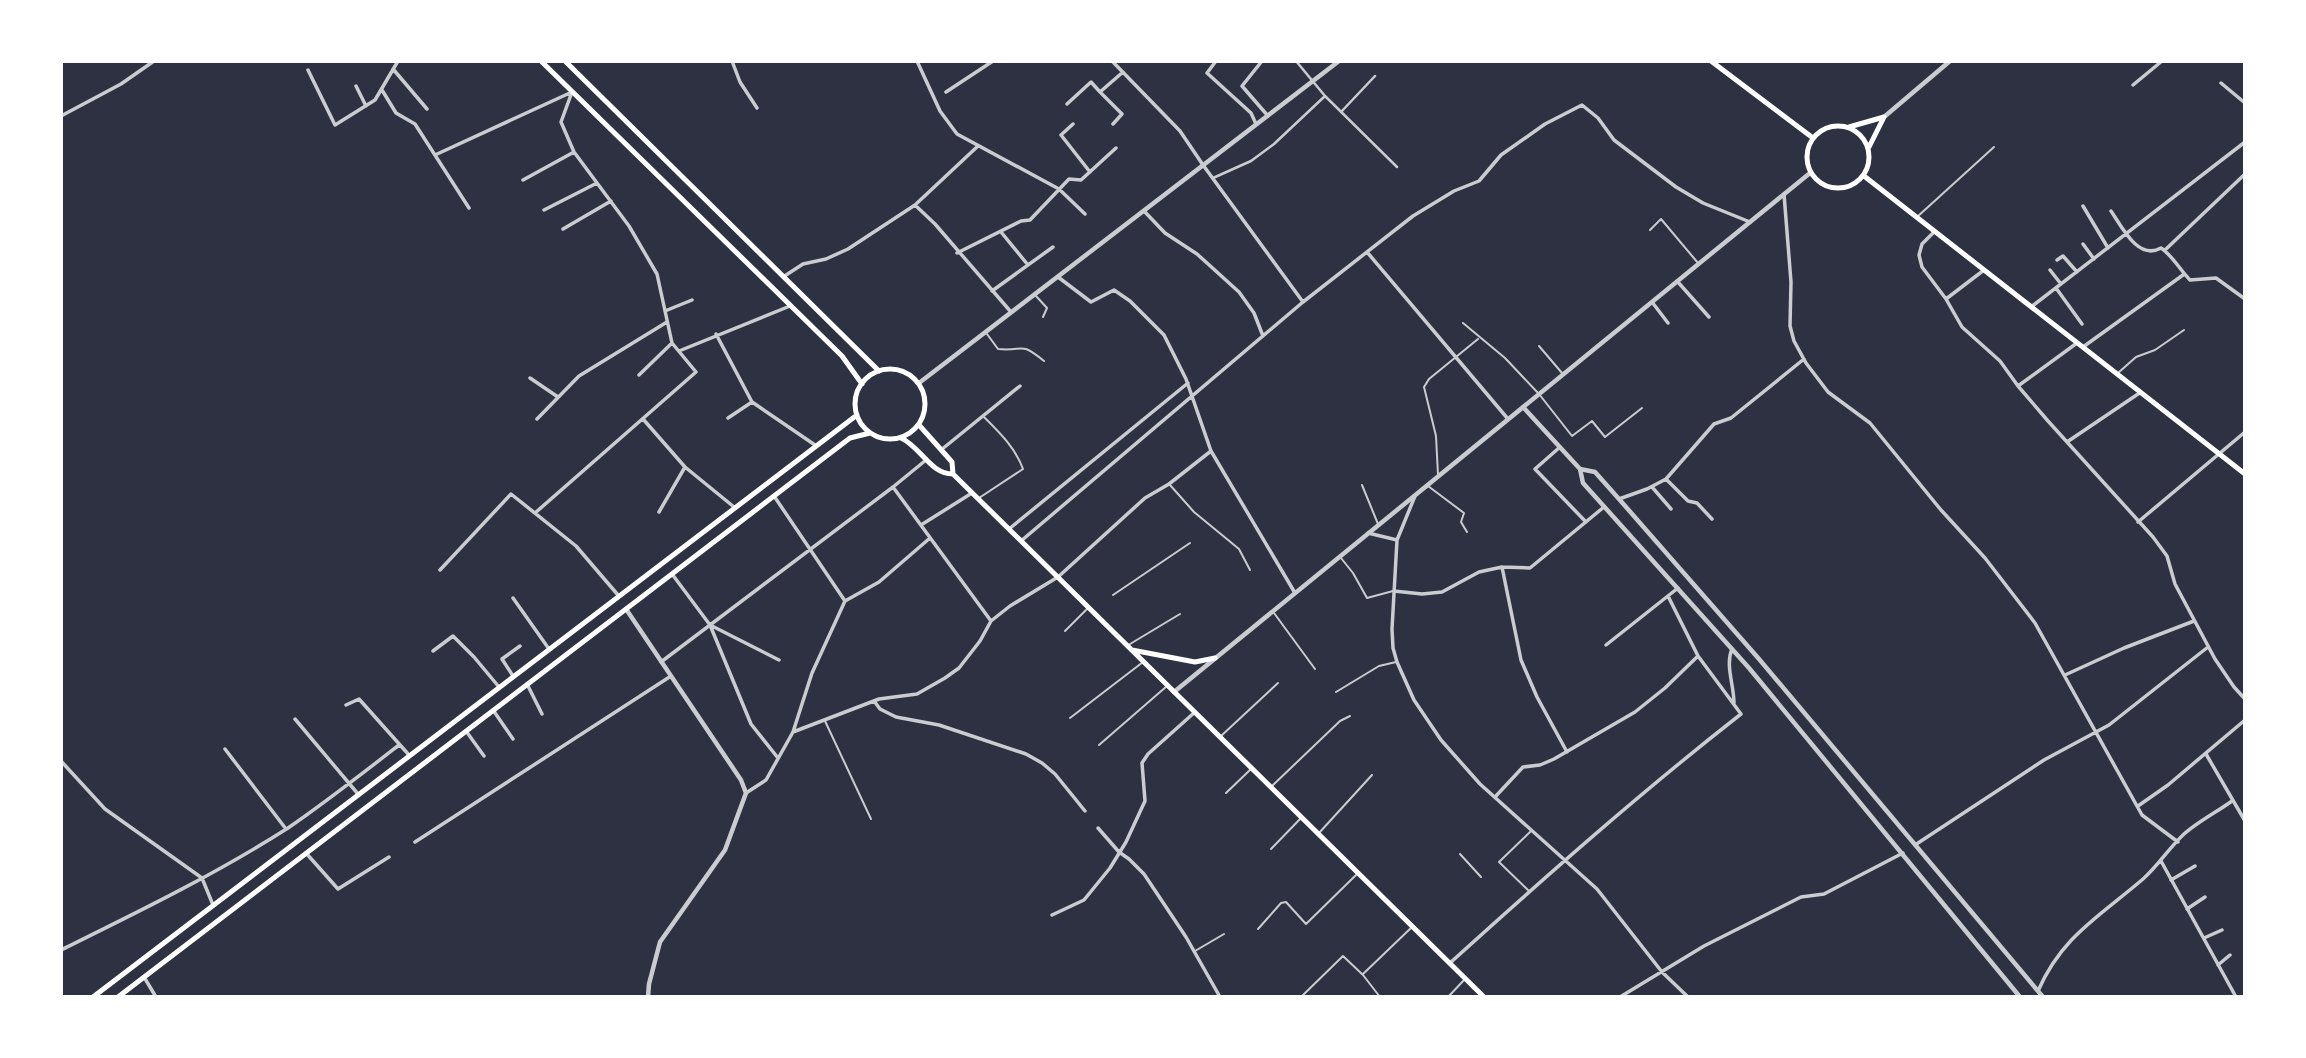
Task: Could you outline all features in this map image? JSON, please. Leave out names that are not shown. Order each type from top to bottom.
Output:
[{"type":"main road","points":[[541,61],[842,356],[862,384]]},
{"type":"main road","points":[[565,61],[879,371]]},
{"type":"main road","points":[[1711,61],[1813,138]]},
{"type":"main road","points":[[1848,127],[1864,138],[1869,147],[1870,157],[1864,176],[1848,187],[1838,188],[1819,182],[1810,173],[1807,157],[1813,138],[1829,127],[1848,127],[1884,117]]},
{"type":"main road","points":[[1869,147],[1884,117]]},
{"type":"main road","points":[[1864,176],[2245,474]]},
{"type":"main road","points":[[808,323],[818,319],[819,312]]},
{"type":"main road","points":[[870,433],[857,415],[855,404],[862,384],[869,376],[890,369],[901,371],[919,383],[926,404],[919,425],[901,438]]},
{"type":"main road","points":[[93,997],[857,415]]},
{"type":"main road","points":[[919,425],[952,462],[953,474],[1484,997]]},
{"type":"main road","points":[[841,426],[850,438]]},
{"type":"main road","points":[[118,997],[850,438],[870,433],[890,439],[901,438],[912,443],[926,460],[944,474],[953,474]]},
{"type":"main road","points":[[618,595],[626,609]]},
{"type":"main road","points":[[1130,648],[1195,662],[1215,658]]},
{"type":"main road","points":[[358,794],[368,806]]},
{"type":"street","points":[[61,116],[121,84],[154,61]]},
{"type":"street","points":[[307,70],[335,125],[375,100],[398,61]]},
{"type":"street","points":[[732,61],[740,82],[757,108]]},
{"type":"street","points":[[917,61],[940,111],[957,134],[1059,189],[1085,214]]},
{"type":"street","points":[[946,92],[993,61]]},
{"type":"street","points":[[1111,61],[1181,131],[1303,302]]},
{"type":"street","points":[[1216,61],[1207,73],[1251,113],[1256,124]]},
{"type":"street","points":[[1262,61],[1242,86],[1268,116]]},
{"type":"street","points":[[1296,61],[1325,96],[1397,167]]},
{"type":"street","points":[[919,383],[1339,61]]},
{"type":"street","points":[[1884,117],[1950,61]]},
{"type":"street","points":[[2133,85],[2162,61]]},
{"type":"street","points":[[393,69],[427,109]]},
{"type":"street","points":[[1100,93],[1123,72]]},
{"type":"street","points":[[1341,112],[1375,76]]},
{"type":"street","points":[[1067,104],[1091,82],[1122,114],[1112,124]]},
{"type":"street","points":[[2221,83],[2245,103]]},
{"type":"street","points":[[356,86],[366,106]]},
{"type":"street","points":[[382,90],[396,113],[415,124],[468,208]]},
{"type":"street","points":[[535,513],[696,372],[673,343],[657,274],[629,226],[574,152],[561,122],[572,92]]},
{"type":"street","points":[[435,155],[572,92]]},
{"type":"street","points":[[1213,179],[1251,161],[1274,144],[1325,96]]},
{"type":"street","points":[[1021,541],[1303,302],[1413,216],[1454,191],[1479,181],[1502,155],[1545,124],[1582,105],[1598,118],[1614,140],[1676,187],[1703,203],[1750,222]]},
{"type":"street","points":[[1073,124],[1061,135],[1090,172]]},
{"type":"street","points":[[2031,307],[2244,145]]},
{"type":"street","points":[[783,276],[803,264],[826,259],[848,248],[915,205],[978,146]]},
{"type":"street","points":[[957,253],[1021,221],[1030,220],[1069,179],[1081,180],[1116,148]]},
{"type":"street","points":[[523,180],[574,152]]},
{"type":"street","points":[[1174,692],[1810,173]]},
{"type":"street","points":[[2165,250],[2245,174]]},
{"type":"street","points":[[544,210],[597,183]]},
{"type":"street","points":[[1784,194],[1791,282],[1790,326],[1794,341],[1804,359],[1828,392],[1870,423],[1941,510],[1985,558],[2035,623],[2142,816],[2178,842]]},
{"type":"street","points":[[563,229],[611,201]]},
{"type":"street","points":[[915,205],[935,224],[957,253],[1011,312]]},
{"type":"street","points":[[2083,206],[2108,248]]},
{"type":"street","points":[[1144,211],[1165,233],[1202,257],[1240,292],[1254,313],[1263,336]]},
{"type":"street","points":[[2111,211],[2126,234],[2144,251],[2153,253],[2161,248],[2190,280],[2216,278],[2245,299]]},
{"type":"street","points":[[1935,231],[1922,244],[1919,255],[1922,267],[1946,299],[1962,327],[2000,361],[2018,386],[2153,537],[2167,556],[2175,584],[2208,647],[2245,699]]},
{"type":"street","points":[[1001,232],[1028,265]]},
{"type":"street","points":[[2083,244],[2094,258]]},
{"type":"street","points":[[992,291],[1053,247]]},
{"type":"street","points":[[1367,252],[1508,419]]},
{"type":"street","points":[[2057,260],[2063,256],[2077,272]]},
{"type":"street","points":[[1946,299],[1984,270]]},
{"type":"street","points":[[2050,270],[2061,284]]},
{"type":"street","points":[[2018,386],[2098,336],[2184,275]]},
{"type":"street","points":[[1058,277],[1091,302],[1114,290],[1130,301],[1164,335],[1188,383],[1211,451],[1295,593]]},
{"type":"street","points":[[1677,281],[1709,317]]},
{"type":"street","points":[[2056,288],[2082,324]]},
{"type":"street","points":[[665,311],[692,300]]},
{"type":"street","points":[[1652,302],[1668,323]]},
{"type":"street","points":[[679,351],[790,306]]},
{"type":"street","points":[[537,419],[579,376],[667,322]]},
{"type":"street","points":[[716,334],[752,402],[815,445]]},
{"type":"street","points":[[639,375],[673,343]]},
{"type":"street","points":[[1619,499],[1666,479],[1714,424],[1731,418],[1804,359]]},
{"type":"street","points":[[530,378],[558,397]]},
{"type":"street","points":[[1009,529],[1188,383]]},
{"type":"street","points":[[941,450],[1020,386]]},
{"type":"street","points":[[2067,442],[2141,392]]},
{"type":"street","points":[[728,418],[752,402]]},
{"type":"street","points":[[1523,407],[1580,469],[1583,483],[1749,667],[2020,996]]},
{"type":"street","points":[[643,419],[685,467],[734,507]]},
{"type":"street","points":[[2138,522],[2245,432]]},
{"type":"street","points":[[1560,447],[1535,469],[1586,522]]},
{"type":"street","points":[[793,733],[874,701],[917,694],[945,678],[959,668],[980,641],[991,621],[1010,606],[1058,577],[1145,498],[1169,484],[1211,451]]},
{"type":"street","points":[[661,662],[926,460]]},
{"type":"street","points":[[659,512],[685,467]]},
{"type":"street","points":[[1580,469],[1595,472],[1619,499],[1759,659],[2043,997]]},
{"type":"street","points":[[1666,479],[1688,501],[1697,503],[1712,519]]},
{"type":"street","points":[[893,487],[991,621]]},
{"type":"street","points":[[1652,487],[1671,509]]},
{"type":"street","points":[[921,525],[972,492]]},
{"type":"street","points":[[440,570],[511,494],[576,546],[618,595]]},
{"type":"street","points":[[1415,495],[1397,540],[1393,648],[1414,700],[1427,722],[1480,783],[1597,889],[1662,972],[1688,997]]},
{"type":"street","points":[[774,496],[845,600]]},
{"type":"street","points":[[1394,591],[1422,594],[1442,592],[1479,572],[1502,567],[1530,568],[1604,507]]},
{"type":"street","points":[[1368,533],[1397,540]]},
{"type":"street","points":[[648,997],[660,942],[725,850],[746,793],[766,780],[779,759],[793,733],[812,673],[845,600],[879,582],[930,538]]},
{"type":"street","points":[[1502,567],[1521,660],[1537,697],[1567,752]]},
{"type":"street","points":[[672,574],[710,625],[751,724],[779,759]]},
{"type":"street","points":[[1606,646],[1678,588]]},
{"type":"street","points":[[1450,963],[1672,768],[1741,714],[1698,656],[1668,596]]},
{"type":"street","points":[[513,598],[549,649]]},
{"type":"street","points":[[626,609],[741,780],[746,793]]},
{"type":"street","points":[[2065,675],[2124,648],[2194,621]]},
{"type":"street","points":[[710,625],[779,660]]},
{"type":"street","points":[[433,651],[453,636],[499,687]]},
{"type":"street","points":[[513,676],[502,659],[520,646]]},
{"type":"street","points":[[1914,846],[2044,760],[2095,734],[2208,647]]},
{"type":"street","points":[[1732,649],[1727,659],[1734,687],[1734,705]]},
{"type":"street","points":[[1495,797],[1523,767],[1541,765],[1635,712],[1698,656]]},
{"type":"street","points":[[1749,667],[1759,659]]},
{"type":"street","points":[[415,842],[671,676]]},
{"type":"street","points":[[527,684],[542,714]]},
{"type":"street","points":[[2240,694],[2245,690]]},
{"type":"street","points":[[346,705],[359,699],[409,755]]},
{"type":"street","points":[[874,701],[880,709],[896,717],[939,725],[1026,754],[1055,774],[1085,811]]},
{"type":"street","points":[[493,710],[513,739]]},
{"type":"street","points":[[1052,915],[1084,900],[1110,868],[1145,801],[1142,764],[1149,754],[1195,712]]},
{"type":"street","points":[[295,719],[358,794]]},
{"type":"street","points":[[2137,807],[2206,754],[2245,719]]},
{"type":"street","points":[[466,731],[484,756]]},
{"type":"street","points":[[61,950],[202,878],[286,829],[400,745]]},
{"type":"street","points":[[225,749],[286,829]]},
{"type":"street","points":[[2206,754],[2245,821]]},
{"type":"street","points":[[61,761],[105,809],[202,878],[213,905]]},
{"type":"street","points":[[2038,991],[2062,949],[2086,925],[2145,877],[2184,834],[2232,801]]},
{"type":"street","points":[[1098,828],[1119,852],[1144,874],[1220,997]]},
{"type":"street","points":[[306,853],[338,888],[389,857]]},
{"type":"street","points":[[1620,997],[1704,946],[1801,897],[1824,894],[1903,853]]},
{"type":"street","points":[[2161,860],[2235,997]]},
{"type":"street","points":[[2171,880],[2195,866]]},
{"type":"street","points":[[2188,909],[2206,897]]},
{"type":"street","points":[[2204,939],[2222,930]]},
{"type":"street","points":[[2218,965],[2230,955]]},
{"type":"street","points":[[144,977],[156,997]]},
{"type":"lane","points":[[1917,217],[1994,147]]},
{"type":"lane","points":[[1650,230],[1661,219],[1699,263]]},
{"type":"lane","points":[[1035,295],[1047,309],[1043,317]]},
{"type":"lane","points":[[1463,323],[1505,358],[1539,394],[1572,436],[1592,421],[1605,437],[1642,408]]},
{"type":"lane","points":[[2117,374],[2136,357],[2155,350],[2183,330]]},
{"type":"lane","points":[[986,332],[998,349],[1007,350],[1019,346],[1044,361]]},
{"type":"lane","points":[[1438,476],[1436,436],[1424,387],[1429,379],[1479,338]]},
{"type":"lane","points":[[1539,346],[1563,374]]},
{"type":"lane","points":[[978,498],[1023,469],[1018,456],[983,416]]},
{"type":"lane","points":[[1169,484],[1194,512],[1239,549],[1251,570]]},
{"type":"lane","points":[[1362,485],[1378,525]]},
{"type":"lane","points":[[1427,485],[1464,513],[1461,522],[1467,532]]},
{"type":"lane","points":[[1114,595],[1190,544]]},
{"type":"lane","points":[[1340,556],[1367,598],[1394,591]]},
{"type":"lane","points":[[1065,631],[1088,607]]},
{"type":"lane","points":[[1273,611],[1315,669]]},
{"type":"lane","points":[[1130,648],[1180,614]]},
{"type":"lane","points":[[1070,718],[1144,662]]},
{"type":"lane","points":[[1336,692],[1379,666],[1397,662]]},
{"type":"lane","points":[[1220,737],[1278,683]]},
{"type":"lane","points":[[1098,745],[1168,685]]},
{"type":"lane","points":[[1271,787],[1340,721],[1350,716]]},
{"type":"lane","points":[[825,720],[872,819]]},
{"type":"lane","points":[[1226,793],[1252,768]]},
{"type":"lane","points":[[1318,834],[1372,775]]},
{"type":"lane","points":[[1271,849],[1302,817]]},
{"type":"lane","points":[[1530,891],[1499,862],[1532,830]]},
{"type":"lane","points":[[1460,855],[1481,877]]},
{"type":"lane","points":[[1258,929],[1281,903],[1286,902],[1306,925],[1359,873]]},
{"type":"lane","points":[[1363,975],[1413,926]]},
{"type":"lane","points":[[1194,952],[1224,934]]},
{"type":"lane","points":[[1301,997],[1343,956],[1363,975],[1380,997]]},
{"type":"lane","points":[[1448,997],[1466,979]]}]
